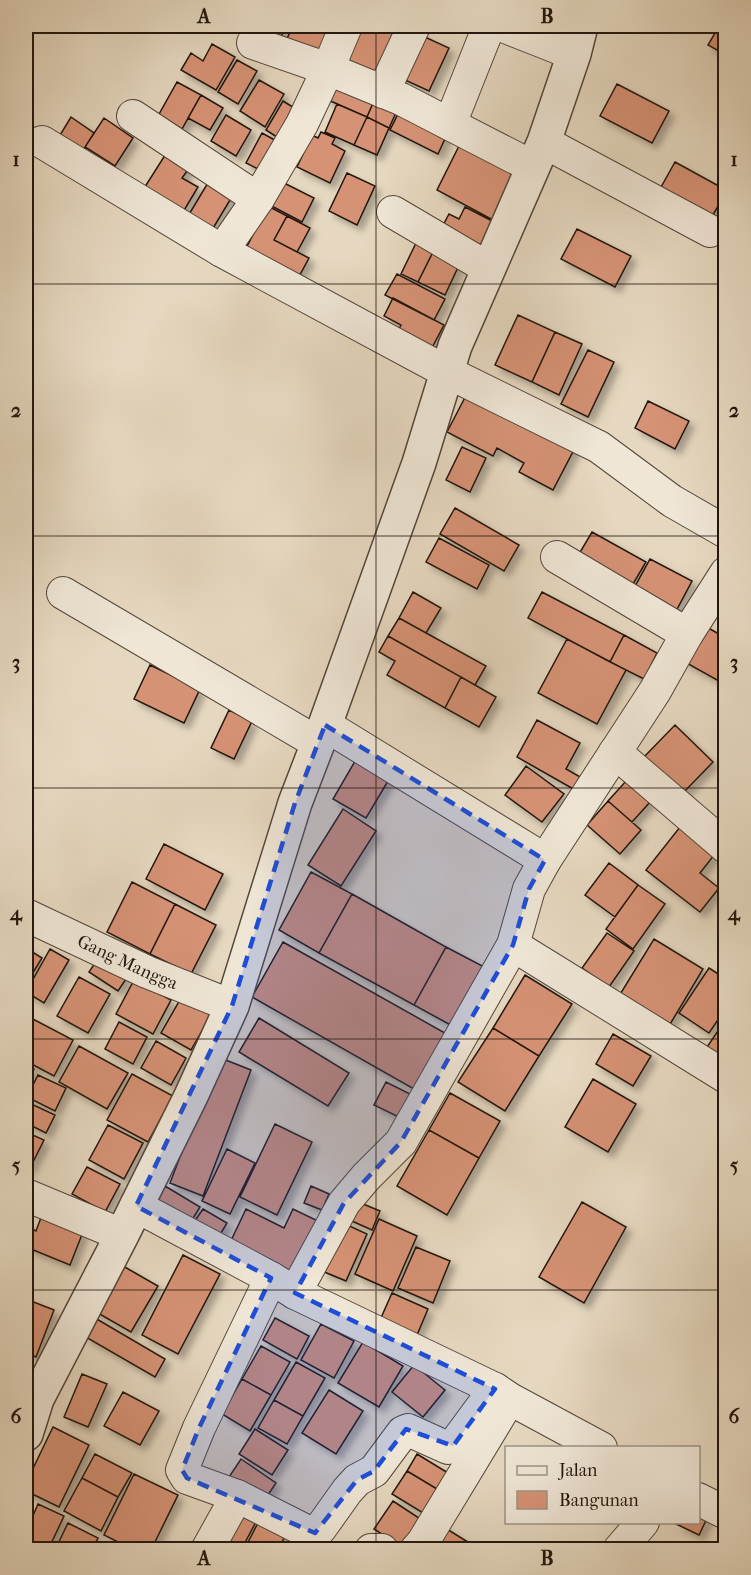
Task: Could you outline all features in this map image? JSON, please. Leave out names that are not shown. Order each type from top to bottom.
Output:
[{"type":"street","points":[[222,251],[258,199],[302,124],[346,26]]},
{"type":"street","points":[[383,92],[414,26]]},
{"type":"street","points":[[450,124],[489,26]]},
{"type":"street","points":[[26,1434],[31,1396],[122,1235],[232,1006],[295,803],[419,463],[455,346],[538,154],[578,40],[503,26]]},
{"type":"street","points":[[252,43],[328,69],[450,124],[538,154],[710,231]]},
{"type":"street","points":[[133,116],[258,199]]},
{"type":"street","points":[[42,142],[222,251],[447,372],[600,447],[672,501],[726,532]]},
{"type":"street","points":[[393,212],[488,268]]},
{"type":"street","points":[[557,557],[687,634]]},
{"type":"street","points":[[502,1394],[453,1446],[448,1448],[408,1430],[403,1432],[374,1471],[357,1480],[320,1530],[315,1533],[310,1533],[273,1516],[237,1496],[187,1478],[182,1470],[199,1428],[283,1285],[344,1203],[401,1142],[513,945],[529,889],[545,860],[655,691],[687,634],[726,573]]},
{"type":"street","points":[[63,593],[322,734],[545,860]]},
{"type":"street","points":[[615,752],[726,847]]},
{"type":"street","name":"Gang Mangga","points":[[26,915],[147,972],[232,1006]]},
{"type":"street","points":[[513,945],[726,1077]]},
{"type":"street","points":[[26,1195],[122,1235]]},
{"type":"street","points":[[136,1206],[283,1285],[502,1394],[597,1446]]},
{"type":"street","points":[[416,1550],[423,1542],[502,1394]]},
{"type":"street","points":[[207,1550],[237,1496]]},
{"type":"street","points":[[700,1500],[726,1514]]},
{"type":"street","points":[[619,1550],[641,1524]]},
{"type":"street","points":[[371,1550],[382,1550]]},
{"type":"highlighted area","points":[[325,725],[545,860],[529,889],[513,945],[401,1142],[344,1203],[295,1293],[495,1389],[453,1446],[406,1429],[374,1471],[357,1480],[315,1533],[187,1478],[182,1470],[199,1428],[271,1278],[136,1206],[232,1006],[295,803]]},
{"type":"building","points":[[251,26],[286,26],[276,48],[246,36]]},
{"type":"building","points":[[293,26],[335,26],[317,63],[283,47]]},
{"type":"building","points":[[359,26],[405,26],[380,81],[342,64]]},
{"type":"building","points":[[719,26],[726,26],[726,55],[708,45]]},
{"type":"building","points":[[414,32],[449,48],[429,91],[394,75]]},
{"type":"building","points":[[212,44],[235,57],[216,90],[181,70],[191,53],[203,61]]},
{"type":"building","points":[[237,60],[257,71],[238,104],[218,92]]},
{"type":"building","points":[[336,76],[377,94],[367,117],[326,99]]},
{"type":"building","points":[[259,80],[284,94],[265,127],[240,111]]},
{"type":"building","points":[[177,82],[201,95],[182,129],[158,116]]},
{"type":"building","points":[[617,84],[669,111],[652,143],[600,116]]},
{"type":"building","points":[[377,94],[400,104],[389,128],[367,117]]},
{"type":"building","points":[[201,95],[223,108],[210,130],[188,118]]},
{"type":"building","points":[[283,101],[304,114],[286,143],[266,130]]},
{"type":"building","points":[[337,104],[367,117],[354,145],[325,132]]},
{"type":"building","points":[[401,108],[448,132],[438,154],[390,130]]},
{"type":"building","points":[[226,115],[251,130],[236,156],[211,141]]},
{"type":"building","points":[[71,117],[94,133],[80,155],[57,140]]},
{"type":"building","points":[[367,117],[389,128],[377,155],[354,145]]},
{"type":"building","points":[[104,118],[133,138],[115,166],[85,147]]},
{"type":"building","points":[[321,132],[335,138],[332,144],[345,151],[330,183],[297,167],[312,135],[318,138]]},
{"type":"building","points":[[262,133],[282,144],[266,173],[246,163]]},
{"type":"building","points":[[463,138],[521,168],[493,220],[437,190]]},
{"type":"building","points":[[167,152],[190,167],[182,178],[198,187],[180,217],[141,193]]},
{"type":"building","points":[[675,162],[726,190],[711,218],[660,189]]},
{"type":"building","points":[[347,173],[375,186],[357,225],[329,211]]},
{"type":"building","points":[[278,180],[314,198],[302,222],[266,203]]},
{"type":"building","points":[[209,181],[233,195],[209,235],[185,221]]},
{"type":"building","points":[[268,206],[287,216],[274,240],[309,258],[296,282],[243,254]]},
{"type":"building","points":[[465,207],[494,222],[477,253],[439,233],[449,214],[459,219]]},
{"type":"building","points":[[287,216],[310,228],[297,252],[274,240]]},
{"type":"building","points":[[577,229],[631,256],[615,287],[561,259]]},
{"type":"building","points":[[417,241],[434,250],[418,282],[401,274]]},
{"type":"building","points":[[434,250],[460,263],[445,295],[418,282]]},
{"type":"building","points":[[397,274],[445,299],[434,320],[385,295]]},
{"type":"building","points":[[393,298],[444,325],[427,357],[393,340],[401,325],[384,316]]},
{"type":"building","points":[[518,315],[555,332],[532,382],[495,365]]},
{"type":"building","points":[[555,332],[582,344],[559,395],[532,382]]},
{"type":"building","points":[[588,350],[614,362],[588,417],[561,404]]},
{"type":"building","points":[[471,386],[578,442],[553,490],[519,472],[524,463],[497,448],[493,456],[447,432]]},
{"type":"building","points":[[648,401],[689,421],[675,449],[635,428]]},
{"type":"building","points":[[462,447],[486,458],[470,492],[446,480]]},
{"type":"building","points":[[455,508],[519,545],[504,571],[440,534]]},
{"type":"building","points":[[592,532],[646,562],[630,589],[576,559]]},
{"type":"building","points":[[439,538],[489,565],[477,589],[426,562]]},
{"type":"building","points":[[650,559],[692,581],[675,613],[633,590]]},
{"type":"building","points":[[413,592],[441,608],[426,633],[399,618]]},
{"type":"building","points":[[542,592],[624,635],[610,662],[528,618]]},
{"type":"building","points":[[399,618],[486,666],[475,685],[388,636]]},
{"type":"building","points":[[703,625],[726,638],[726,685],[683,661]]},
{"type":"building","points":[[624,635],[657,653],[644,679],[610,662]]},
{"type":"building","points":[[388,636],[461,677],[445,708],[387,675],[395,661],[379,652]]},
{"type":"building","points":[[567,639],[626,670],[597,724],[538,693]]},
{"type":"building","points":[[150,665],[200,689],[184,723],[134,699]]},
{"type":"building","points":[[461,677],[496,697],[479,727],[445,708]]},
{"type":"building","points":[[229,710],[252,721],[234,759],[211,748]]},
{"type":"building","points":[[537,720],[580,743],[566,769],[582,778],[575,790],[517,757]]},
{"type":"building","points":[[675,725],[713,762],[682,794],[644,757]]},
{"type":"building","points":[[358,756],[391,776],[366,818],[333,799]]},
{"type":"building","points":[[526,766],[564,794],[542,822],[505,795]]},
{"type":"building","points":[[627,780],[651,801],[632,822],[608,801]]},
{"type":"building","points":[[608,801],[641,830],[620,854],[587,825]]},
{"type":"building","points":[[343,809],[376,831],[341,886],[308,865]]},
{"type":"building","points":[[680,827],[715,854],[700,873],[719,888],[700,912],[646,870]]},
{"type":"building","points":[[164,844],[223,874],[205,910],[146,879]]},
{"type":"building","points":[[609,863],[638,885],[615,917],[585,895]]},
{"type":"building","points":[[311,872],[352,894],[319,953],[279,930]]},
{"type":"building","points":[[132,882],[175,904],[150,954],[107,932]]},
{"type":"building","points":[[638,885],[665,904],[633,949],[606,929]]},
{"type":"building","points":[[352,894],[446,947],[414,1005],[319,953]]},
{"type":"building","points":[[175,904],[216,925],[191,974],[150,954]]},
{"type":"building","points":[[607,933],[634,951],[609,987],[582,968]]},
{"type":"building","points":[[654,939],[703,969],[669,1026],[619,996]]},
{"type":"building","points":[[283,942],[452,1037],[421,1093],[252,997]]},
{"type":"building","points":[[446,947],[488,969],[456,1028],[414,1005]]},
{"type":"building","points":[[26,948],[42,958],[26,984]]},
{"type":"building","points":[[50,949],[69,960],[44,1003],[26,992]]},
{"type":"building","points":[[99,957],[128,976],[118,991],[89,972]]},
{"type":"building","points":[[709,968],[726,979],[726,1008],[709,1033],[679,1013]]},
{"type":"building","points":[[525,975],[572,1004],[539,1056],[493,1028]]},
{"type":"building","points":[[79,977],[110,994],[88,1033],[57,1016]]},
{"type":"building","points":[[134,980],[171,1000],[153,1034],[116,1014]]},
{"type":"building","points":[[185,991],[215,1008],[191,1050],[161,1033]]},
{"type":"building","points":[[29,1017],[73,1040],[54,1076],[26,1061],[26,1024]]},
{"type":"building","points":[[259,1018],[349,1073],[328,1106],[239,1052]]},
{"type":"building","points":[[726,1019],[726,1064],[705,1050]]},
{"type":"building","points":[[119,1022],[147,1037],[133,1064],[105,1049]]},
{"type":"building","points":[[493,1028],[539,1056],[505,1111],[458,1082]]},
{"type":"building","points":[[613,1034],[651,1056],[633,1086],[596,1064]]},
{"type":"building","points":[[156,1041],[186,1058],[171,1085],[141,1068]]},
{"type":"building","points":[[79,1046],[128,1073],[107,1109],[59,1082]]},
{"type":"building","points":[[218,1057],[251,1070],[203,1196],[170,1183]]},
{"type":"building","points":[[26,1065],[34,1069],[26,1089]]},
{"type":"building","points":[[132,1074],[173,1096],[148,1142],[107,1120]]},
{"type":"building","points":[[38,1075],[66,1088],[55,1111],[27,1097]]},
{"type":"building","points":[[593,1079],[636,1104],[608,1152],[565,1127]]},
{"type":"building","points":[[386,1082],[418,1098],[407,1121],[374,1105]]},
{"type":"building","points":[[450,1093],[500,1121],[479,1158],[429,1130]]},
{"type":"building","points":[[27,1102],[55,1115],[46,1133],[26,1123]]},
{"type":"building","points":[[275,1124],[312,1142],[277,1215],[240,1197]]},
{"type":"building","points":[[108,1125],[143,1143],[124,1179],[89,1160]]},
{"type":"building","points":[[429,1130],[479,1158],[447,1215],[397,1186]]},
{"type":"building","points":[[26,1132],[44,1140],[29,1170],[26,1168]]},
{"type":"building","points":[[227,1149],[255,1163],[230,1214],[202,1201]]},
{"type":"building","points":[[87,1167],[120,1184],[105,1212],[72,1194]]},
{"type":"building","points":[[165,1186],[200,1207],[187,1228],[152,1207]]},
{"type":"building","points":[[311,1186],[329,1194],[322,1210],[304,1203]]},
{"type":"building","points":[[351,1199],[380,1211],[372,1230],[343,1217]]},
{"type":"building","points":[[582,1202],[626,1227],[584,1303],[539,1277]]},
{"type":"building","points":[[203,1209],[227,1223],[215,1243],[190,1228]]},
{"type":"building","points":[[246,1209],[284,1228],[293,1209],[318,1221],[291,1277],[228,1247]]},
{"type":"building","points":[[42,1215],[83,1232],[70,1265],[26,1247],[26,1226],[36,1231]]},
{"type":"building","points":[[379,1219],[417,1236],[393,1291],[355,1274]]},
{"type":"building","points":[[343,1223],[367,1234],[346,1281],[322,1271]]},
{"type":"building","points":[[416,1247],[450,1261],[433,1303],[398,1288]]},
{"type":"building","points":[[183,1255],[220,1274],[178,1354],[142,1335]]},
{"type":"building","points":[[116,1262],[158,1286],[131,1332],[89,1308]]},
{"type":"building","points":[[392,1293],[428,1309],[417,1335],[380,1320]]},
{"type":"building","points":[[26,1299],[54,1310],[36,1357],[26,1353]]},
{"type":"building","points":[[95,1318],[165,1359],[155,1377],[84,1336]]},
{"type":"building","points":[[275,1318],[309,1336],[297,1359],[263,1340]]},
{"type":"building","points":[[321,1324],[354,1341],[334,1378],[301,1360]]},
{"type":"building","points":[[363,1342],[403,1366],[379,1407],[338,1383]]},
{"type":"building","points":[[261,1346],[290,1362],[271,1395],[242,1379]]},
{"type":"building","points":[[296,1362],[325,1378],[303,1416],[274,1400]]},
{"type":"building","points":[[414,1365],[445,1390],[423,1417],[392,1392]]},
{"type":"building","points":[[82,1374],[107,1384],[88,1427],[64,1417]]},
{"type":"building","points":[[242,1379],[271,1395],[250,1431],[222,1414]]},
{"type":"building","points":[[329,1390],[363,1411],[336,1454],[302,1433]]},
{"type":"building","points":[[123,1392],[159,1411],[140,1445],[104,1426]]},
{"type":"building","points":[[274,1400],[303,1416],[287,1444],[258,1428]]},
{"type":"building","points":[[53,1427],[89,1445],[59,1507],[26,1491],[26,1483]]},
{"type":"building","points":[[255,1429],[288,1450],[272,1475],[239,1454]]},
{"type":"building","points":[[95,1454],[132,1473],[118,1497],[82,1478]]},
{"type":"building","points":[[417,1454],[453,1476],[442,1492],[407,1471]]},
{"type":"building","points":[[241,1459],[276,1483],[262,1504],[227,1480]]},
{"type":"building","points":[[407,1471],[442,1492],[428,1516],[392,1494]]},
{"type":"building","points":[[134,1474],[178,1495],[151,1550],[134,1550],[104,1535]]},
{"type":"building","points":[[82,1478],[118,1497],[101,1531],[64,1511]]},
{"type":"building","points":[[393,1501],[425,1522],[406,1550],[374,1529]]},
{"type":"building","points":[[700,1503],[712,1508],[699,1535],[676,1524],[700,1524]]},
{"type":"building","points":[[38,1504],[64,1516],[48,1550],[26,1548],[26,1532]]},
{"type":"building","points":[[236,1507],[258,1518],[241,1550],[213,1550]]},
{"type":"building","points":[[259,1521],[286,1534],[278,1550],[244,1550]]},
{"type":"building","points":[[68,1523],[98,1538],[92,1550],[55,1550]]},
{"type":"building","points":[[437,1523],[481,1550],[421,1550]]}]
